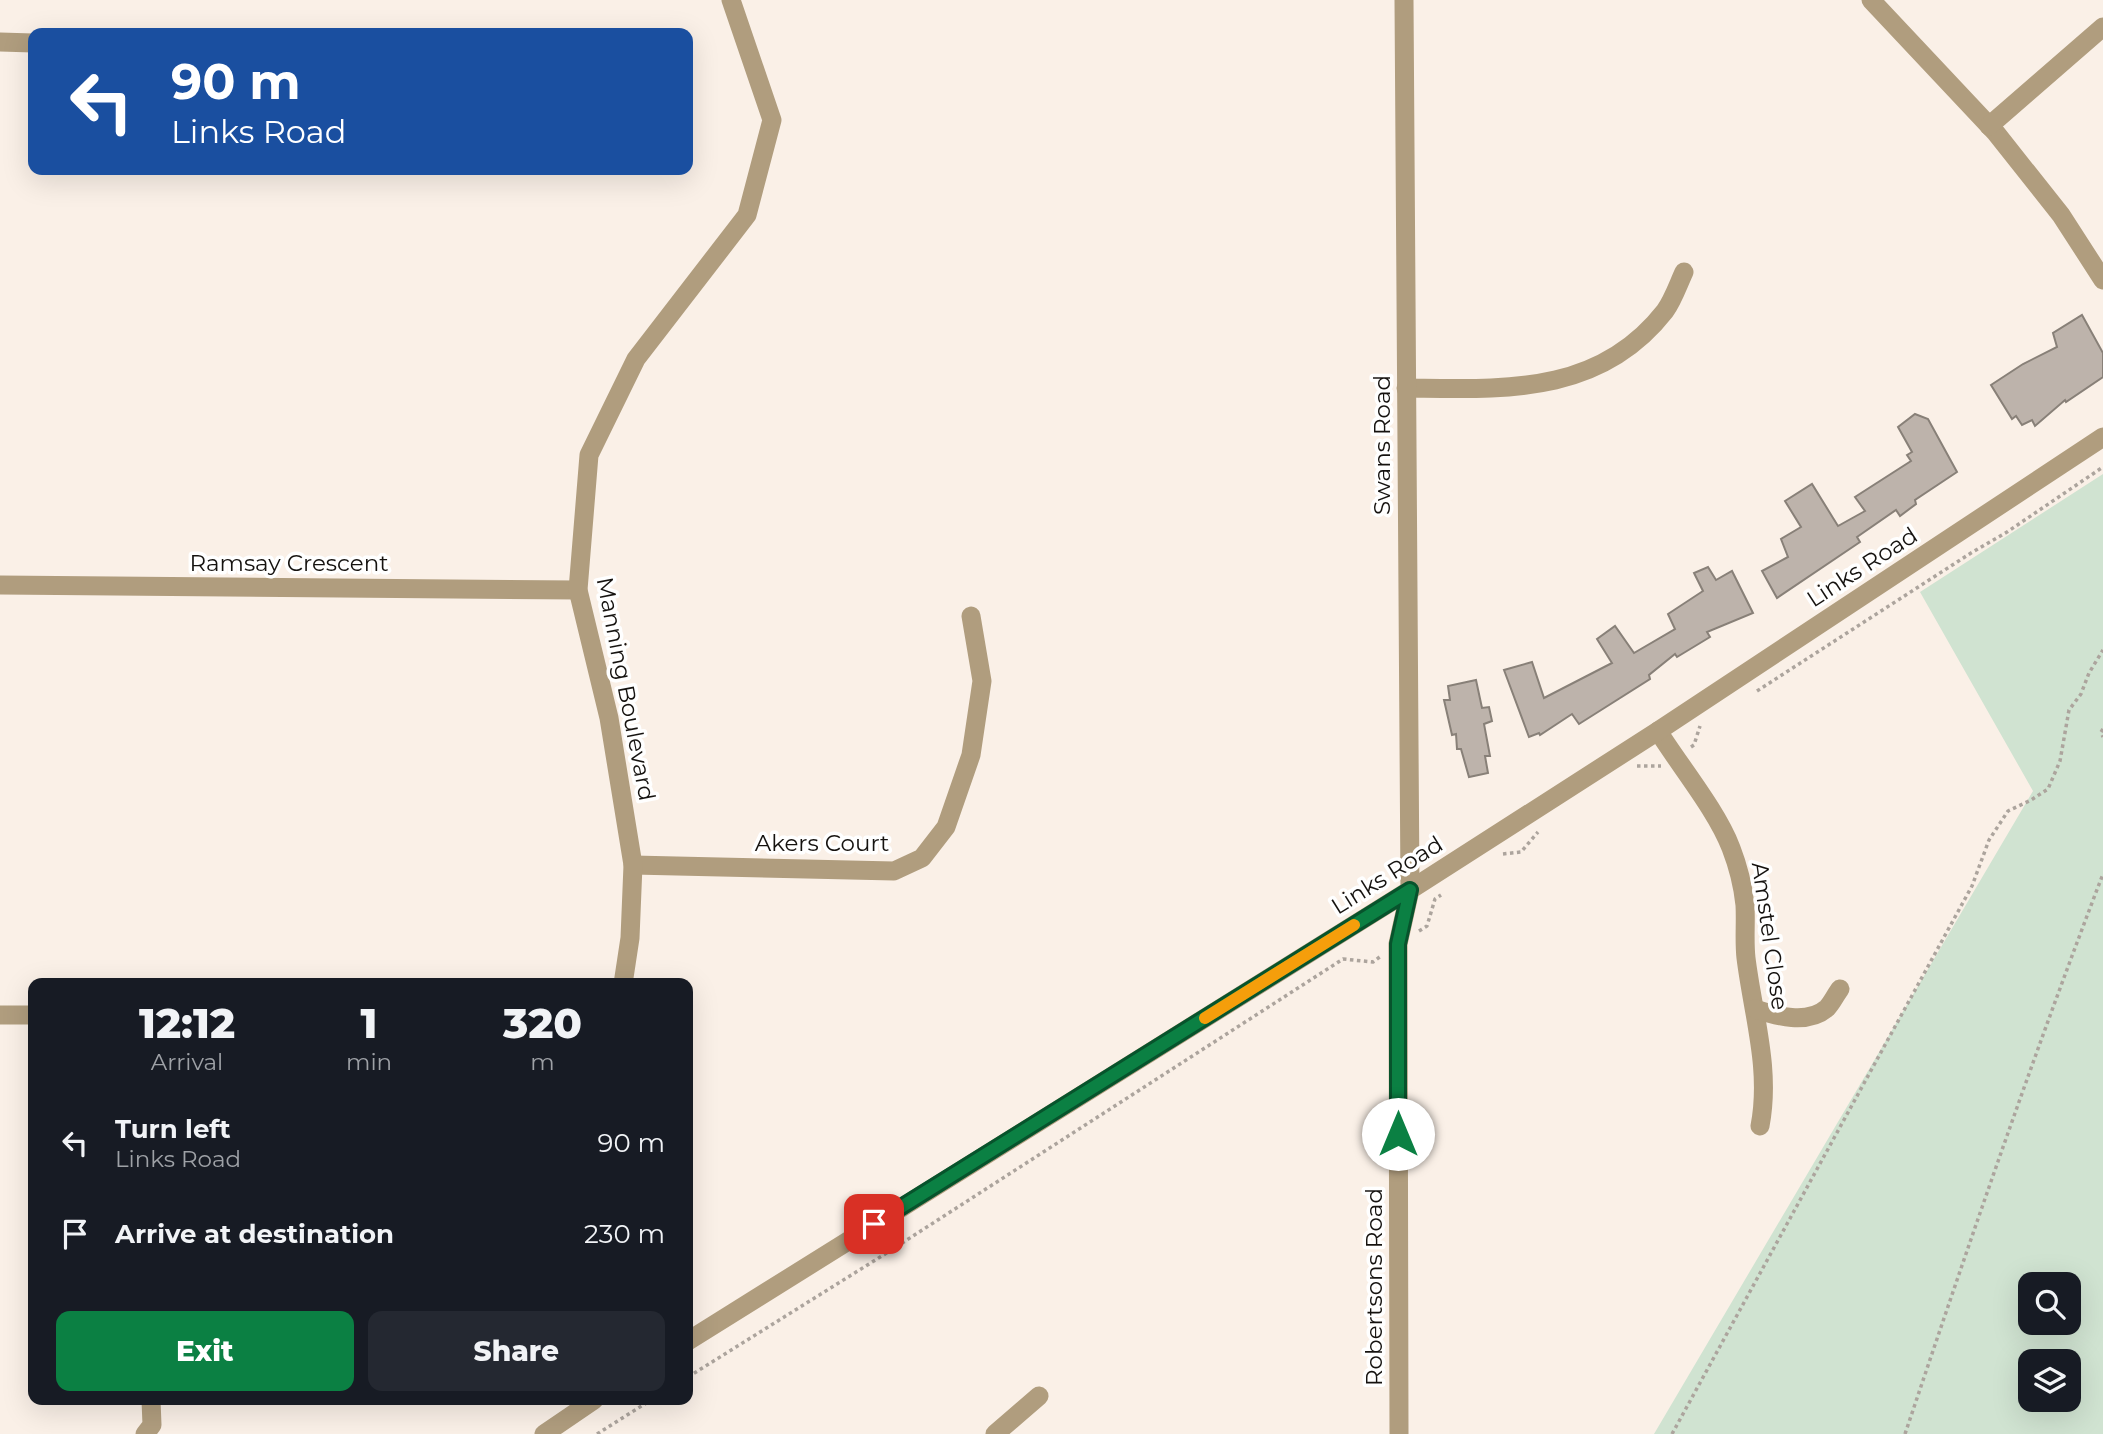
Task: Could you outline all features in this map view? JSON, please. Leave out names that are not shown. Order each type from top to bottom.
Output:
[{"type":"street","name":"Manning Boulevard","points":[[624,978],[630,938],[632,865],[609,718],[578,590],[589,455],[636,359],[747,215],[772,120],[731,0]]},
{"type":"street","name":"Swans Road","points":[[1404,0],[1410,890]]},
{"type":"street","points":[[1871,0],[1989,126],[2061,215],[2103,280]]},
{"type":"street","points":[[1989,126],[2103,27]]},
{"type":"street","points":[[0,42],[28,43]]},
{"type":"street","points":[[1406,388],[1504,389],[1550,382],[1597,366],[1636,343],[1666,309],[1684,272]]},
{"type":"street","name":"Links Road","points":[[693,1338],[1410,890],[1658,731],[2103,438]]},
{"type":"street","name":"Ramsay Crescent","points":[[0,585],[578,590]]},
{"type":"street","name":"Akers Court","points":[[632,865],[894,871],[922,858],[946,827],[971,755],[982,681],[971,616]]},
{"type":"street","name":"Amstel Close","points":[[1658,731],[1716,819],[1731,847],[1740,877],[1745,905],[1745,956],[1755,1009],[1765,1093],[1760,1126]]},
{"type":"street","name":"Robertsons Road","points":[[1399,1434],[1398,944],[1410,890]]},
{"type":"street","points":[[1755,1009],[1773,1015],[1809,1016],[1826,1009],[1840,989]]},
{"type":"street","points":[[0,1015],[28,1015]]},
{"type":"street","points":[[995,1434],[1039,1396]]},
{"type":"street","points":[[145,1434],[152,1425],[151,1405]]},
{"type":"street","points":[[544,1434],[587,1405]]},
{"type":"path","points":[[1757,690],[1970,553],[2007,533],[2103,467]]},
{"type":"path","points":[[1672,1434],[1972,886],[1989,840],[2008,811],[2048,789],[2060,761],[2069,710],[2081,694],[2089,673],[2103,650]]},
{"type":"path","points":[[1636,766],[1664,766],[1694,745],[1699,727],[1710,720]]},
{"type":"path","points":[[2103,729],[2103,737]]},
{"type":"path","points":[[1492,861],[1504,853],[1521,852],[1544,825]]},
{"type":"path","points":[[1905,1434],[2034,1056],[2103,874]]},
{"type":"path","points":[[693,1374],[897,1247],[1343,959],[1373,962],[1427,926],[1435,899],[1446,891]]},
{"type":"path","points":[[597,1434],[643,1405]]},
{"type":"green space","points":[[2103,474],[2103,1434],[1654,1434],[2033,791],[1920,592]]},
{"type":"building","points":[[2082,315],[2103,353],[2103,377],[2066,402],[2065,400],[2035,426],[2032,420],[2022,425],[2016,416],[2012,419],[1991,385],[2023,364],[2057,347],[2053,333]]},
{"type":"building","points":[[1915,414],[1928,419],[1957,472],[1915,500],[1916,504],[1900,516],[1896,510],[1857,537],[1860,542],[1777,598],[1762,571],[1788,557],[1781,539],[1801,527],[1785,501],[1812,484],[1838,526],[1865,511],[1855,497],[1911,461],[1907,455],[1912,452],[1898,427]]},
{"type":"building","points":[[1708,567],[1716,580],[1732,571],[1753,613],[1707,632],[1710,637],[1677,657],[1675,654],[1649,675],[1650,679],[1579,724],[1572,714],[1540,735],[1539,733],[1529,737],[1504,670],[1532,662],[1544,698],[1612,663],[1597,639],[1615,626],[1634,653],[1675,629],[1668,614],[1703,591],[1694,573]]},
{"type":"building","points":[[1476,680],[1482,708],[1489,707],[1492,721],[1484,724],[1490,756],[1485,756],[1488,773],[1469,777],[1461,749],[1457,749],[1456,734],[1452,735],[1444,700],[1450,700],[1448,686]]},
{"type":"slow traffic","points":[[1205,1018],[1354,925]]},
{"type":"route","points":[[874,1224],[1410,890],[1398,944],[1398,1134]]}]
